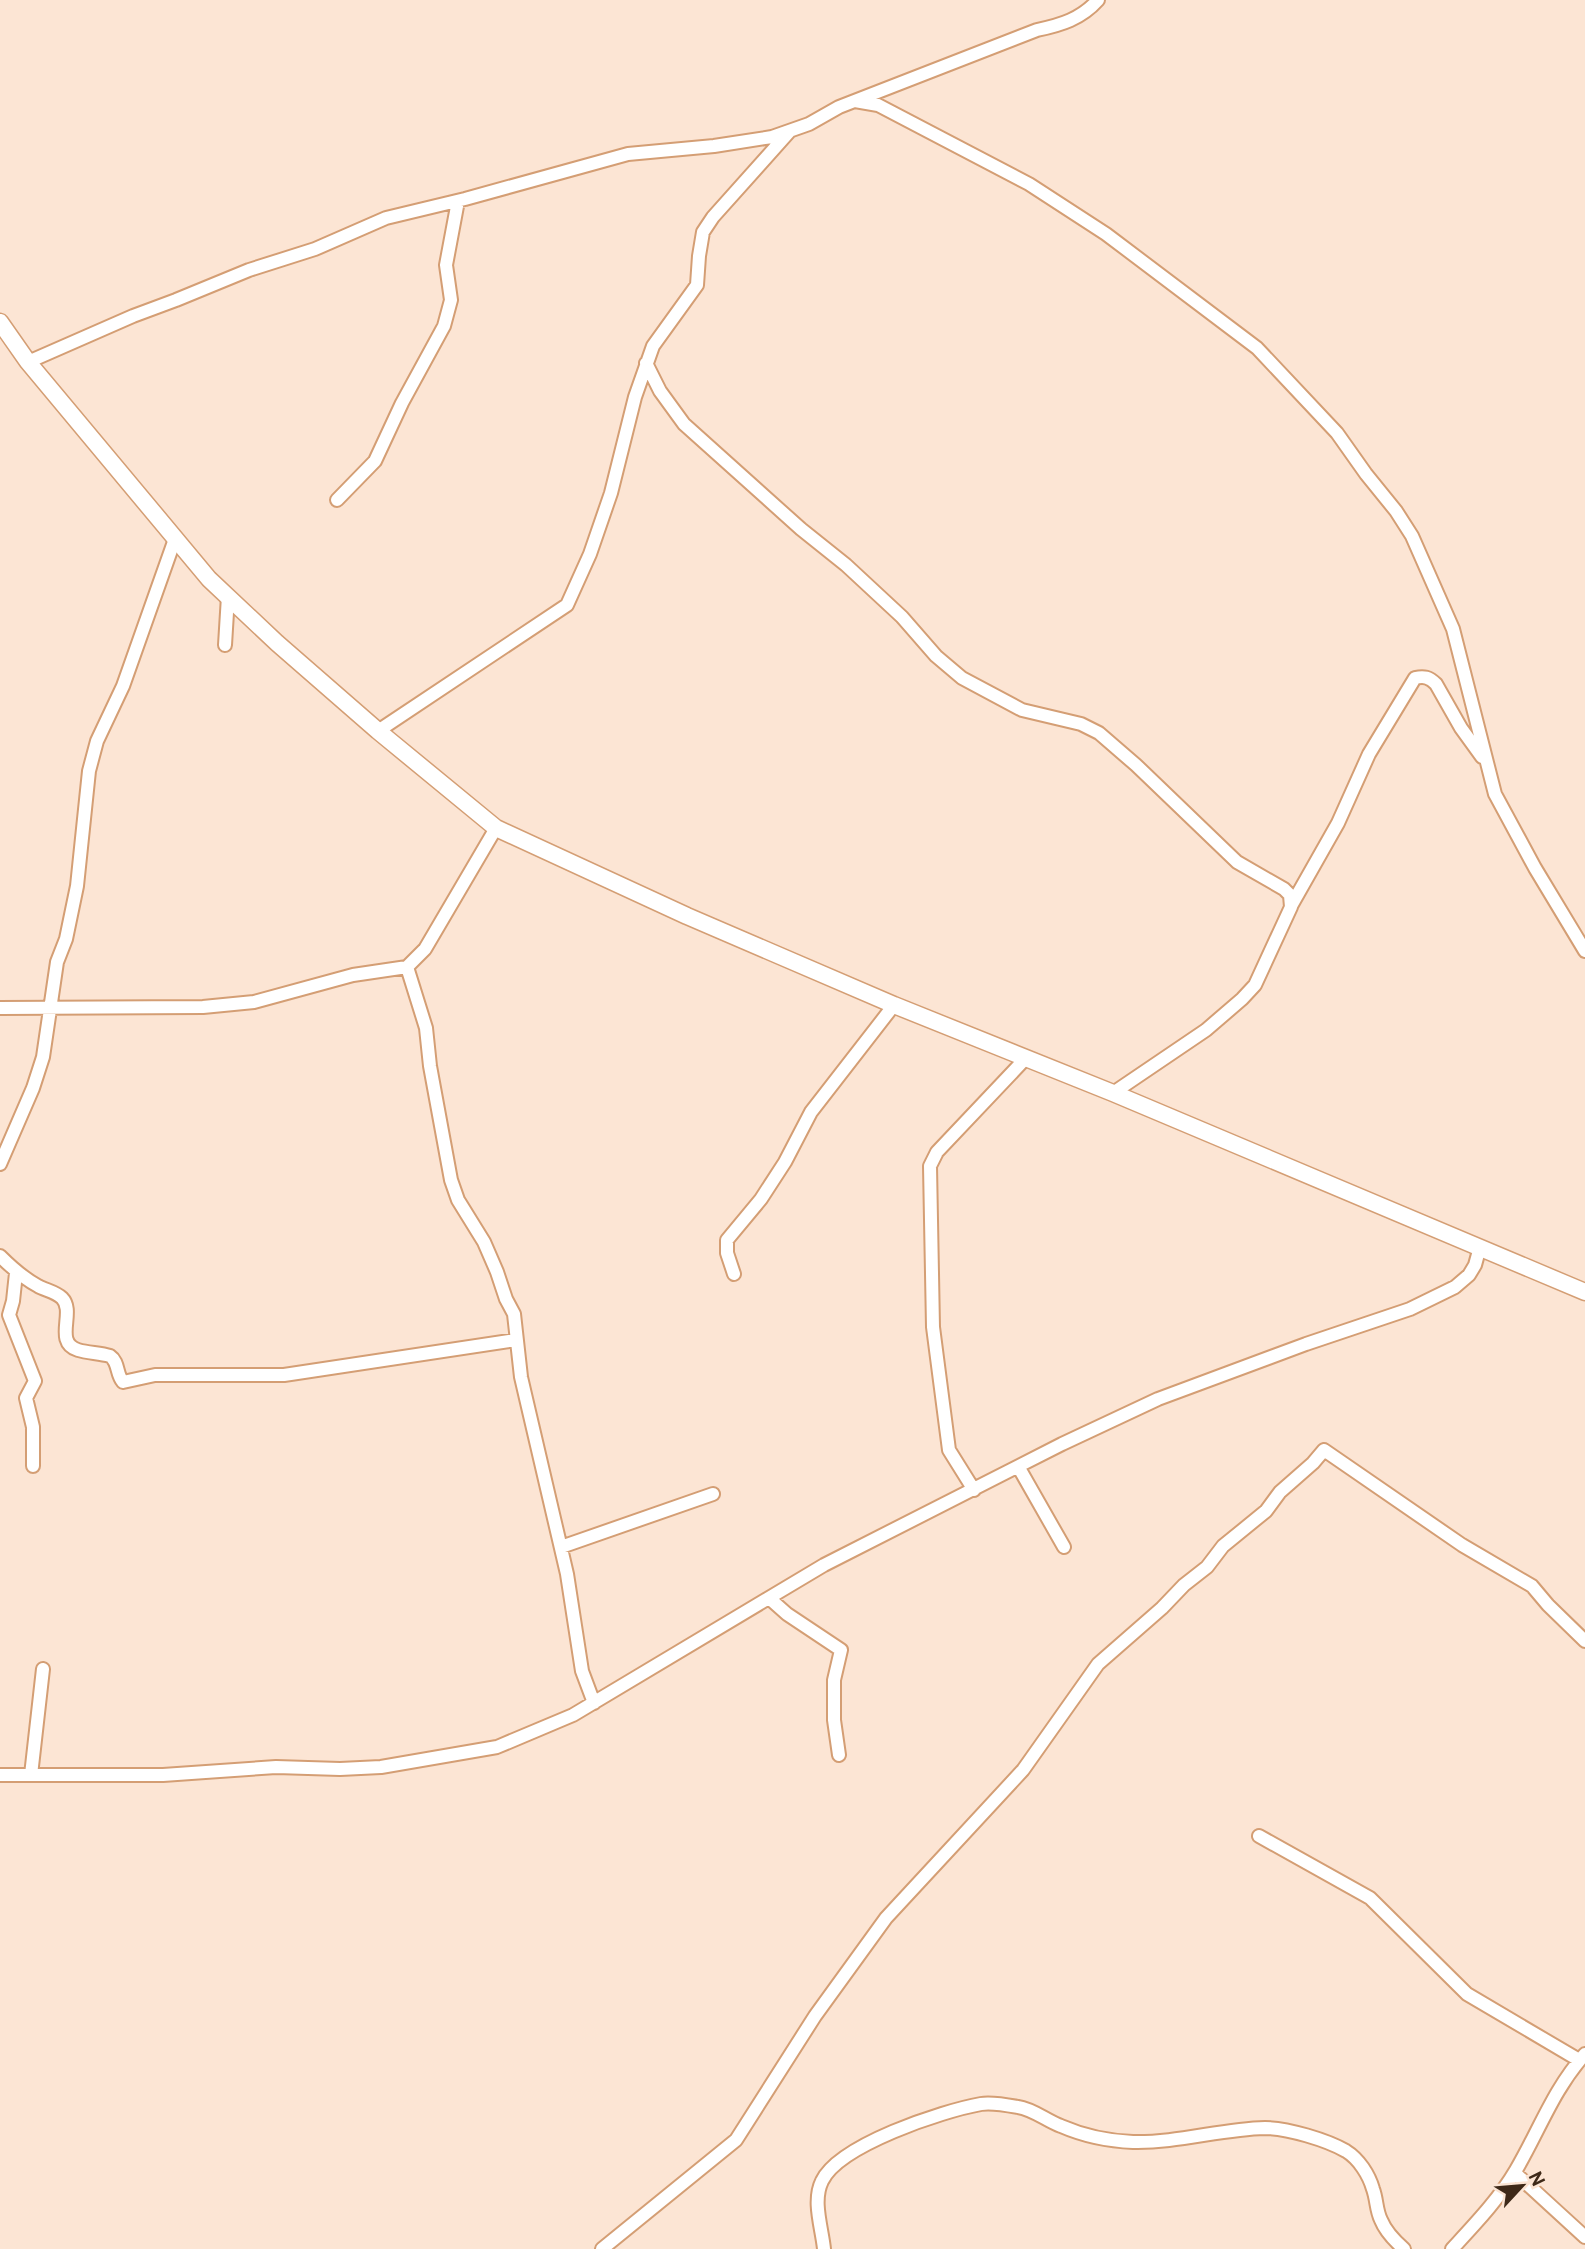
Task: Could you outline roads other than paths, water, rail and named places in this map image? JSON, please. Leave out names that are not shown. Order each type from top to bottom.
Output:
[{"type":"street","points":[[28,362],[132,316],[249,270],[314,249],[386,218],[458,201],[628,153],[745,142],[790,131],[855,101],[1037,30],[1068,23],[1098,0]]},
{"type":"street","points":[[855,101],[878,105],[1017,177],[1106,234],[1257,348],[1337,433],[1412,536],[1453,629],[1495,794],[1585,951]]},
{"type":"street","points":[[377,731],[567,605],[590,554],[611,493],[646,363],[653,346],[697,285],[703,232],[713,217],[790,131]]},
{"type":"street","points":[[337,500],[375,461],[443,326],[451,300],[446,265],[458,201]]},
{"type":"street","points":[[0,323],[28,362],[209,579],[377,731],[496,828],[687,916],[894,1005],[1113,1093],[1585,1292]]},
{"type":"street","points":[[646,363],[660,391],[684,424],[770,502],[846,565],[902,617],[936,656],[962,678],[1022,710],[1081,724],[1099,733],[1136,765],[1229,856],[1284,889],[1290,895],[1291,907]]},
{"type":"street","points":[[0,1164],[33,1088],[43,1057],[57,962],[66,939],[77,886],[89,771],[97,741],[123,686],[175,539]]},
{"type":"street","points":[[225,645],[228,596]]},
{"type":"street","points":[[1113,1093],[1206,1030],[1255,985],[1291,907],[1338,823],[1369,754],[1415,678],[1430,678],[1436,684],[1461,729],[1486,763]]},
{"type":"street","points":[[0,1009],[203,1007],[254,1002],[353,975],[407,967],[425,948],[496,828]]},
{"type":"street","points":[[407,967],[426,1028],[434,1092],[451,1180],[458,1200],[484,1242],[514,1314],[529,1413],[561,1547],[582,1671],[594,1703]]},
{"type":"street","points":[[734,1275],[727,1253],[727,1240],[761,1199],[785,1162],[811,1112],[894,1005]]},
{"type":"street","points":[[974,1490],[949,1450],[933,1327],[930,1166],[937,1152],[1025,1059]]},
{"type":"street","points":[[0,1775],[163,1775],[276,1767],[381,1767],[497,1747],[573,1715],[824,1565],[1062,1444],[1158,1399],[1307,1343],[1410,1309],[1455,1287],[1469,1275],[1480,1247]]},
{"type":"street","points":[[0,1256],[16,1273],[60,1295],[67,1307],[65,1334],[68,1343],[75,1350],[114,1358],[123,1382],[155,1375],[284,1375],[516,1340]]},
{"type":"street","points":[[16,1273],[9,1315],[35,1381],[26,1398],[33,1433],[33,1466]]},
{"type":"street","points":[[602,2249],[736,2140],[815,2016],[886,1918],[1023,1770],[1098,1664],[1207,1567],[1223,1546],[1266,1511],[1280,1492],[1325,1450],[1462,1545],[1532,1586],[1585,1641]]},
{"type":"street","points":[[1019,1468],[1065,1547]]},
{"type":"street","points":[[561,1547],[713,1494]]},
{"type":"street","points":[[769,1598],[787,1614],[841,1650],[834,1681],[834,1720],[839,1755]]},
{"type":"street","points":[[31,1775],[43,1669]]},
{"type":"street","points":[[1259,1836],[1370,1898],[1467,1994],[1582,2057],[1547,2108],[1515,2173],[1452,2249]]},
{"type":"street","points":[[824,2249],[818,2206],[820,2183],[830,2168],[886,2134],[913,2123],[983,2103],[1020,2107],[1060,2126],[1101,2139],[1134,2142],[1180,2139],[1267,2128],[1327,2143],[1348,2152],[1358,2161],[1374,2191],[1381,2222],[1404,2249]]},
{"type":"street","points":[[1515,2173],[1585,2237]]}]
